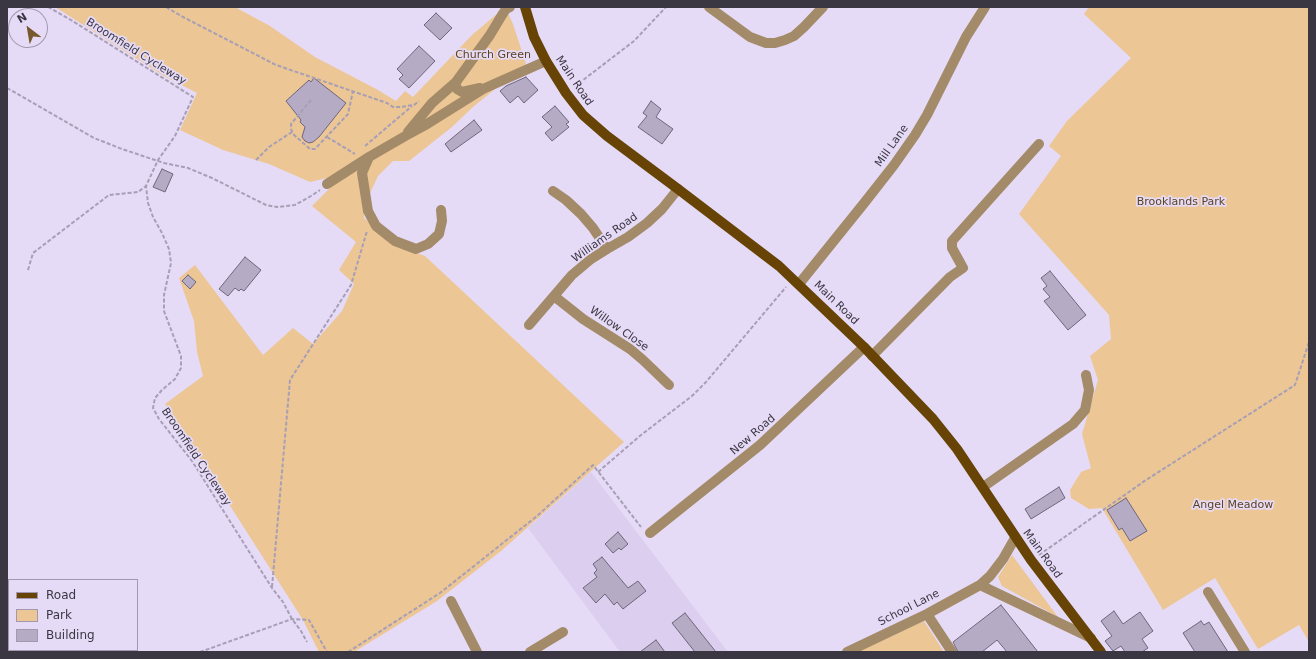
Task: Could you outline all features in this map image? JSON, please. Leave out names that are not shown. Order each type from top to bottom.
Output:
[{"type":"main road","name":"Main Road","points":[[525,7],[534,37],[546,61],[578,110],[594,126],[754,246],[799,284],[864,347],[933,419],[957,449],[1015,538],[1101,652]]},
{"type":"street","points":[[407,135],[417,120],[432,103],[456,82],[506,9],[510,7]]},
{"type":"street","points":[[709,7],[750,37],[766,43],[775,43],[794,36],[823,7]]},
{"type":"street","name":"Mill Lane","points":[[799,284],[865,202],[912,140],[930,109],[963,42],[984,7]]},
{"type":"street","points":[[327,184],[367,158],[427,124],[483,89],[546,61]]},
{"type":"street","points":[[456,82],[457,89],[462,92],[496,83]]},
{"type":"street","points":[[872,356],[950,277],[963,268],[952,248],[952,241],[1040,144]]},
{"type":"street","points":[[367,158],[362,174],[368,211],[376,226],[395,241],[416,249],[428,244],[439,234],[442,220],[441,210]]},
{"type":"street","name":"Williams Road","points":[[529,325],[572,276],[591,259],[628,237],[647,223],[662,209],[678,189]]},
{"type":"street","points":[[553,191],[566,200],[581,214],[593,228],[607,249]]},
{"type":"street","name":"Willow Close","points":[[554,296],[583,319],[630,349],[669,385]]},
{"type":"street","name":"New Road","points":[[650,533],[760,445],[864,347]]},
{"type":"street","points":[[983,487],[1073,424],[1085,410],[1089,390],[1086,375]]},
{"type":"street","name":"School Lane","points":[[847,652],[927,614],[980,585],[990,576],[1003,559],[1015,538]]},
{"type":"street","points":[[980,585],[1091,638]]},
{"type":"street","points":[[1208,592],[1245,652]]},
{"type":"street","points":[[451,601],[477,652]]},
{"type":"street","points":[[927,614],[952,652]]},
{"type":"street","points":[[530,652],[563,632]]},
{"type":"path","name":"Broomfield Cycleway","points":[[48,7],[194,97],[175,136],[158,160],[146,186],[148,203],[153,217],[170,249],[171,263],[164,295],[164,312],[181,356],[181,368],[175,379],[155,398],[153,408],[159,419],[192,461],[272,588],[283,602],[292,619],[302,631],[307,642]]},
{"type":"path","points":[[166,7],[276,65],[387,103],[393,107],[414,104]]},
{"type":"path","points":[[566,93],[634,41],[666,7]]},
{"type":"path","points":[[7,88],[94,138],[122,149],[188,168],[212,178],[253,200],[266,205],[277,207],[295,205],[311,196],[327,184]]},
{"type":"path","points":[[310,100],[291,124],[292,132],[310,149],[315,149],[318,148],[348,114],[353,91]]},
{"type":"path","points":[[361,150],[414,104],[421,100]]},
{"type":"path","points":[[256,160],[269,147],[292,132]]},
{"type":"path","points":[[327,137],[367,158]]},
{"type":"path","points":[[28,270],[33,253],[109,195],[138,192],[146,186]]},
{"type":"path","points":[[272,588],[290,380],[350,285],[371,218]]},
{"type":"path","points":[[598,472],[641,435],[692,396],[706,382],[788,286]]},
{"type":"path","points":[[1031,560],[1146,480],[1295,385],[1309,342]]},
{"type":"path","points":[[348,652],[440,593],[537,516],[593,465],[644,531],[650,533]]},
{"type":"path","points":[[200,652],[292,619],[309,620],[327,652]]},
{"type":"shaded area","points":[[591,472],[728,652],[620,652],[528,528]]},
{"type":"green space","name":"Church Green","points":[[55,7],[235,7],[270,26],[315,57],[396,101],[405,91],[413,97],[472,35],[505,7],[513,24],[526,64],[473,107],[452,127],[409,161],[393,161],[378,176],[364,206],[364,218],[397,246],[425,256],[624,442],[501,551],[437,601],[354,652],[319,652],[303,620],[165,404],[203,376],[197,352],[194,321],[179,278],[195,265],[263,355],[293,328],[313,344],[342,311],[354,284],[339,270],[356,242],[312,206],[334,184],[327,178],[310,182],[269,164],[223,150],[180,130],[197,93],[164,76]]},
{"type":"green space","name":"Brooklands Park","points":[[1089,7],[1309,7],[1309,642],[1299,625],[1258,649],[1215,578],[1163,610],[1102,508],[1089,509],[1071,498],[1070,490],[1081,472],[1091,468],[1082,434],[1098,380],[1090,356],[1111,339],[1109,315],[1019,214],[1061,156],[1049,146],[1067,121],[1131,58],[1084,14]]},
{"type":"green space","points":[[1012,555],[1058,617],[1002,586],[998,577]]},
{"type":"green space","points":[[924,621],[944,652],[857,652]]},
{"type":"building","points":[[436,13],[452,28],[440,40],[424,25]]},
{"type":"building","points":[[419,46],[435,61],[409,88],[399,79],[403,75],[397,69]]},
{"type":"building","points":[[526,77],[538,90],[524,103],[518,96],[510,103],[500,91],[506,86]]},
{"type":"building","points":[[314,78],[346,103],[319,137],[313,142],[309,143],[302,137],[305,127],[286,101],[309,80],[311,82]]},
{"type":"building","points":[[651,101],[661,109],[656,117],[673,129],[662,144],[638,127],[647,116],[643,113]]},
{"type":"building","points":[[555,106],[569,122],[566,124],[569,127],[552,141],[545,133],[552,127],[542,117]]},
{"type":"building","points":[[474,120],[482,130],[451,152],[445,144]]},
{"type":"building","points":[[162,169],[173,174],[165,192],[153,187]]},
{"type":"building","points":[[245,257],[261,270],[244,291],[241,289],[239,291],[235,288],[228,296],[219,289]]},
{"type":"building","points":[[1050,271],[1086,315],[1068,330],[1044,301],[1050,297],[1043,289],[1047,286],[1041,278]]},
{"type":"building","points":[[188,275],[196,282],[190,289],[182,281]]},
{"type":"building","points":[[1059,487],[1065,498],[1031,519],[1025,509]]},
{"type":"building","points":[[1126,498],[1147,531],[1130,541],[1122,528],[1119,530],[1107,510]]},
{"type":"building","points":[[618,532],[628,544],[621,550],[619,548],[613,553],[605,544]]},
{"type":"building","points":[[602,557],[628,588],[638,581],[646,591],[623,609],[617,602],[614,605],[605,594],[596,603],[583,588],[597,577],[594,573],[597,570],[593,564]]},
{"type":"building","points":[[1001,605],[1038,652],[1007,652],[997,640],[982,652],[958,652],[953,642]]},
{"type":"building","points":[[1114,611],[1123,624],[1140,612],[1153,631],[1142,639],[1148,648],[1142,652],[1125,652],[1121,646],[1113,651],[1105,641],[1112,636],[1101,621]]},
{"type":"building","points":[[685,613],[716,652],[695,652],[672,623]]},
{"type":"building","points":[[1201,621],[1204,625],[1209,622],[1228,652],[1195,652],[1183,633]]},
{"type":"building","points":[[656,640],[665,652],[640,652]]},
{"type":"park label","name":"Angel Meadow","points":[[1233,505]]}]
